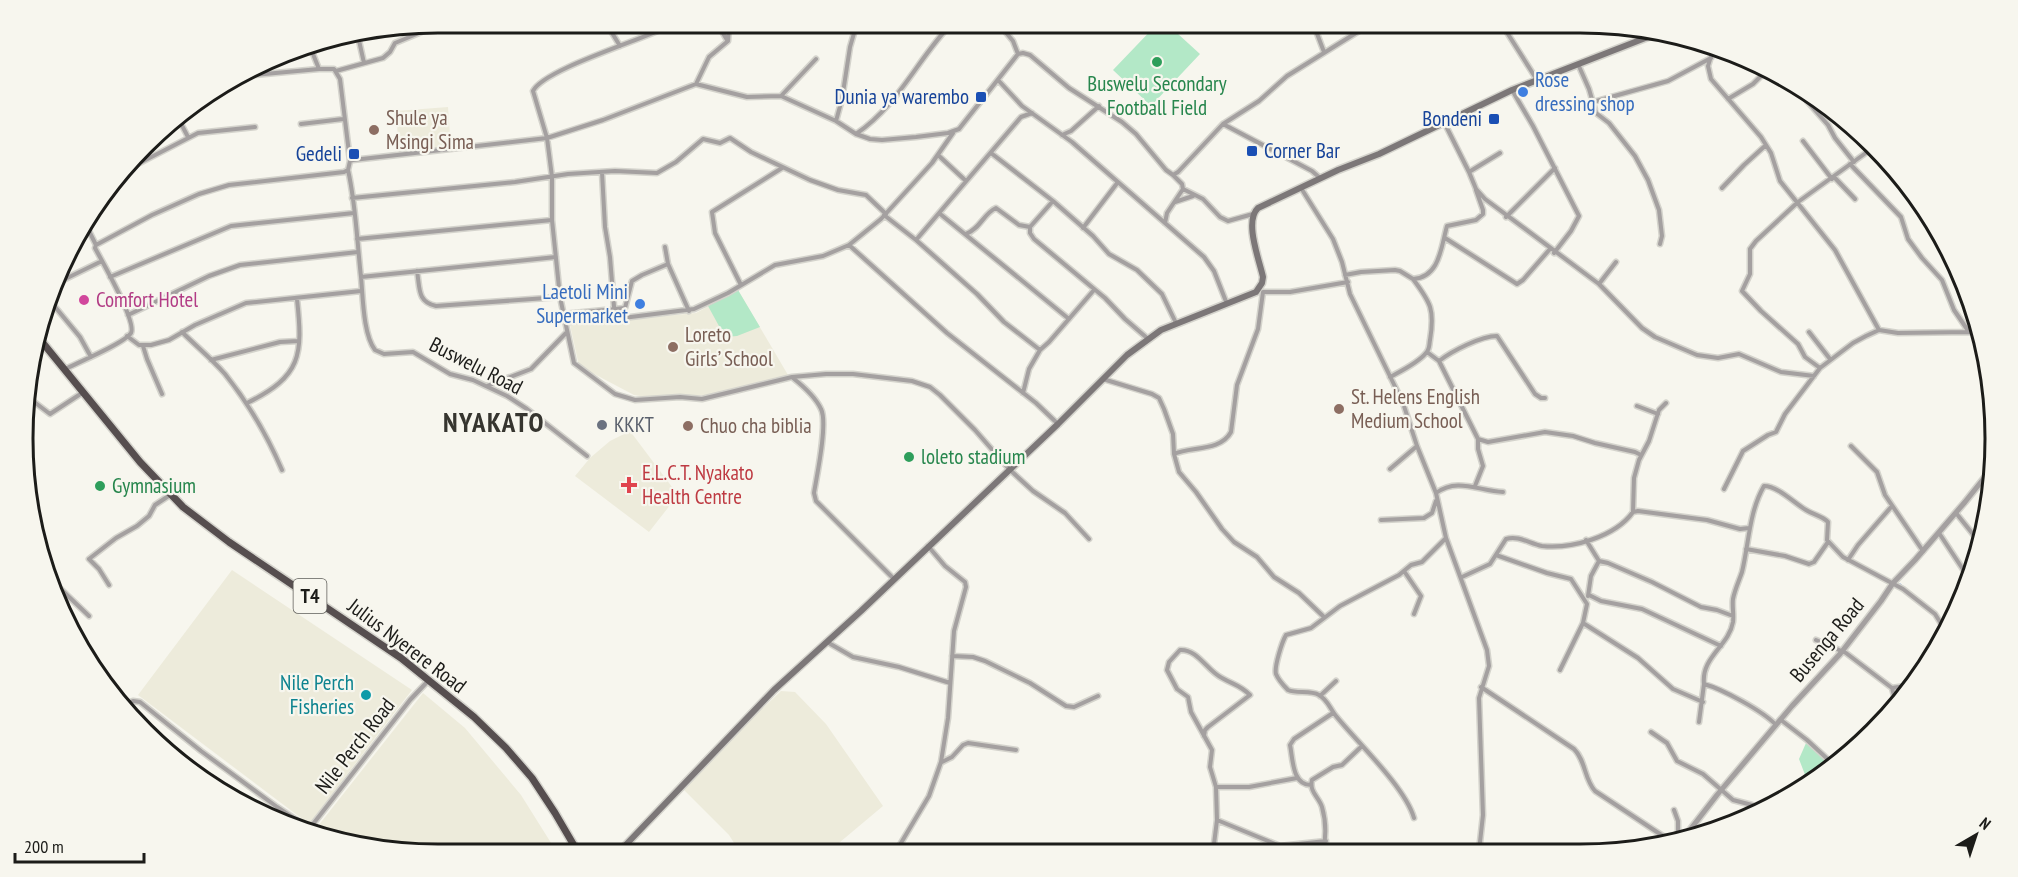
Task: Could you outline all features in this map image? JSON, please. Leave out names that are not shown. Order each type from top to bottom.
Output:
[{"type":"highway","name":"Julius Nyerere Road","points":[[44,345],[170,495],[229,542],[401,658],[474,717],[506,748],[532,778],[573,844]]},
{"type":"main road","points":[[627,844],[774,690],[1147,338],[1176,323],[1260,292],[1263,277],[1251,223],[1253,214],[1258,208],[1320,178],[1379,154],[1512,90],[1643,38]]},
{"type":"street","points":[[612,33],[620,46]]},
{"type":"street","points":[[649,33],[563,70],[534,88],[534,96],[547,138],[552,177],[552,220],[560,297],[572,358],[579,368],[615,394],[635,400],[680,397],[702,399],[792,377],[826,374],[912,381],[930,387],[951,404],[1009,470],[1033,491],[1065,513],[1089,539]]},
{"type":"street","points":[[723,33],[728,41]]},
{"type":"street","points":[[696,84],[709,57],[728,41],[729,33]]},
{"type":"street","points":[[836,121],[853,33]]},
{"type":"street","points":[[856,134],[872,123],[882,112],[942,33]]},
{"type":"street","points":[[1007,33],[1013,40],[1018,54]]},
{"type":"street","points":[[1317,33],[1324,52]]},
{"type":"street","points":[[1173,175],[1223,124],[1259,101],[1287,76],[1354,33]]},
{"type":"street","points":[[1508,33],[1537,80]]},
{"type":"street","points":[[336,71],[387,55],[395,42],[414,34]]},
{"type":"street","points":[[359,41],[364,63]]},
{"type":"street","points":[[565,322],[615,319],[689,310],[703,306],[775,266],[823,256],[849,245],[885,214],[938,155],[1018,54],[1023,53],[1030,55],[1069,88],[1099,106],[1136,134],[1161,164],[1182,184],[1183,189],[1203,199],[1220,217],[1228,221],[1253,214]]},
{"type":"street","points":[[313,54],[319,69]]},
{"type":"street","points":[[1593,102],[1668,81],[1712,58]]},
{"type":"street","points":[[1712,58],[1707,70],[1716,86],[1735,105],[1766,145],[1780,181],[1843,263],[1879,330]]},
{"type":"street","points":[[781,96],[816,59]]},
{"type":"street","points":[[1578,63],[1596,113],[1609,123],[1646,174],[1659,210],[1662,236],[1660,244]]},
{"type":"street","points":[[96,245],[152,215],[213,189],[348,170],[350,161],[336,71],[331,68],[260,74]]},
{"type":"street","points":[[1728,99],[1753,84],[1761,76]]},
{"type":"street","points":[[998,80],[1022,106],[1062,135],[1204,257],[1211,265],[1227,304]]},
{"type":"street","points":[[350,161],[547,138],[603,120],[696,84],[747,97],[781,96],[836,121],[856,134],[882,140],[954,132]]},
{"type":"street","points":[[1444,238],[1462,247],[1517,284],[1571,231],[1579,216],[1512,90]]},
{"type":"street","points":[[1021,117],[1022,106]]},
{"type":"street","points":[[1062,135],[1071,131],[1099,106]]},
{"type":"street","points":[[1811,106],[1828,125],[1852,163],[1901,217],[1908,239],[1942,280],[1954,310],[1969,332]]},
{"type":"street","points":[[916,240],[1021,117],[1032,113]]},
{"type":"street","points":[[301,124],[343,119]]},
{"type":"street","points":[[1413,279],[1430,273],[1439,256],[1447,226],[1476,220],[1483,214],[1469,172],[1444,122]]},
{"type":"street","points":[[1223,124],[1312,171],[1320,178]]},
{"type":"street","points":[[182,125],[188,137]]},
{"type":"street","points":[[144,161],[198,133],[255,127]]},
{"type":"street","points":[[352,198],[602,172],[657,173],[672,165],[703,139],[720,143],[730,138],[745,149],[783,168],[832,188],[866,195],[977,294],[1004,322],[1040,350]]},
{"type":"street","points":[[1803,141],[1833,178],[1855,199]]},
{"type":"street","points":[[1722,188],[1766,145]]},
{"type":"street","points":[[1820,368],[1805,357],[1798,344],[1755,306],[1742,289],[1750,274],[1752,245],[1798,202],[1866,152]]},
{"type":"street","points":[[991,153],[1053,201],[1109,254],[1129,264],[1162,294],[1176,323]]},
{"type":"street","points":[[1469,172],[1500,153]]},
{"type":"street","points":[[938,155],[966,181]]},
{"type":"street","points":[[741,285],[715,233],[712,212],[783,168]]},
{"type":"street","points":[[1506,217],[1555,168]]},
{"type":"street","name":"Buswelu Road","points":[[348,170],[361,291],[369,338],[375,350],[384,354],[413,352],[450,374],[486,386],[527,409],[588,456]]},
{"type":"street","points":[[602,172],[605,227],[615,319]]},
{"type":"street","points":[[1083,228],[1118,182]]},
{"type":"street","points":[[1301,188],[1333,239],[1350,294],[1403,403],[1437,495],[1446,538],[1483,637],[1489,666],[1481,687],[1480,753],[1483,815],[1480,844]]},
{"type":"street","points":[[1165,224],[1167,213],[1183,189]]},
{"type":"street","points":[[1476,189],[1506,217],[1599,284],[1655,337],[1696,355],[1712,357],[1742,354],[1781,372],[1814,376]]},
{"type":"street","points":[[1174,203],[1194,196]]},
{"type":"street","points":[[1053,201],[1030,227],[1030,233],[1147,338]]},
{"type":"street","points":[[965,234],[975,229],[996,208],[1019,225],[1030,227]]},
{"type":"street","points":[[110,277],[231,226],[354,213]]},
{"type":"street","points":[[939,213],[1069,319]]},
{"type":"street","points":[[1155,214],[1167,213]]},
{"type":"street","points":[[357,239],[552,220]]},
{"type":"street","points":[[64,370],[128,336],[132,328],[129,315],[95,248],[96,245],[89,232]]},
{"type":"street","points":[[849,245],[947,333],[1058,424]]},
{"type":"street","points":[[666,247],[668,264],[689,310]]},
{"type":"street","points":[[129,315],[209,276],[240,265],[358,252]]},
{"type":"street","points":[[361,277],[556,257]]},
{"type":"street","points":[[66,279],[102,261]]},
{"type":"street","points":[[1599,284],[1616,262]]},
{"type":"street","points":[[564,314],[626,307],[632,281],[668,264]]},
{"type":"street","points":[[417,271],[421,298],[425,303],[436,306],[560,297]]},
{"type":"street","points":[[1345,275],[1360,272],[1400,271],[1413,279],[1427,301],[1433,316],[1433,329],[1427,352],[1390,377]]},
{"type":"street","points":[[1174,454],[1221,443],[1228,437],[1238,380],[1258,329],[1260,292],[1290,292],[1347,282]]},
{"type":"street","points":[[1023,393],[1029,369],[1040,350],[1094,290]]},
{"type":"street","points":[[128,336],[139,345],[160,344],[246,303],[361,291]]},
{"type":"street","points":[[247,403],[265,393],[291,372],[296,361],[299,341],[297,298]]},
{"type":"street","points":[[55,307],[80,337],[91,357]]},
{"type":"street","points":[[1724,489],[1743,451],[1776,432],[1785,414],[1820,368],[1853,343],[1879,330],[1898,333],[1969,332]]},
{"type":"street","points":[[182,332],[211,360],[247,403],[269,439],[282,470]]},
{"type":"street","points":[[1809,332],[1830,359]]},
{"type":"street","points":[[486,386],[531,369],[567,333]]},
{"type":"street","points":[[1439,362],[1458,349],[1491,336],[1497,336],[1535,393],[1545,398]]},
{"type":"street","points":[[211,360],[280,342],[299,341]]},
{"type":"street","points":[[143,346],[162,394]]},
{"type":"street","points":[[1427,352],[1439,362],[1478,440],[1483,466],[1475,486]]},
{"type":"street","points":[[792,377],[815,399],[823,414],[814,493],[816,501],[894,579]]},
{"type":"street","points":[[1102,379],[1159,398],[1173,434],[1174,454],[1179,472],[1228,537],[1257,557],[1274,577],[1299,593],[1324,617]]},
{"type":"street","points":[[35,402],[50,414],[83,393]]},
{"type":"street","points":[[1633,512],[1634,478],[1658,414],[1666,403]]},
{"type":"street","points":[[1637,406],[1658,414]]},
{"type":"street","points":[[1478,440],[1488,442],[1545,432],[1573,436],[1641,455]]},
{"type":"street","points":[[1390,469],[1417,446]]},
{"type":"street","points":[[1851,446],[1877,472],[1885,495],[1923,551]]},
{"type":"street","name":"Busenga Road","points":[[1692,828],[1721,790],[1841,651],[1881,602],[1893,583],[1983,480]]},
{"type":"street","points":[[1381,520],[1424,518],[1432,513],[1437,495],[1450,484],[1503,492]]},
{"type":"street","points":[[1699,722],[1703,702],[1704,673],[1713,654],[1729,634],[1734,593],[1742,572],[1749,528],[1762,488],[1767,485],[1828,522],[1828,542],[1814,562],[1809,564],[1785,556],[1746,549]]},
{"type":"street","points":[[110,585],[99,568],[89,559],[140,523],[148,516],[154,505],[170,495]]},
{"type":"street","points":[[1848,560],[1858,544],[1892,506]]},
{"type":"street","points":[[1462,577],[1486,566],[1496,555],[1502,543],[1510,538],[1545,546],[1572,544],[1610,533],[1633,512],[1642,510],[1707,520],[1740,529],[1749,528]]},
{"type":"street","points":[[1956,513],[1973,534]]},
{"type":"street","points":[[1938,532],[1963,569]]},
{"type":"street","points":[[1414,818],[1398,791],[1327,702],[1314,693],[1290,692],[1276,673],[1286,635],[1311,628],[1348,601],[1386,583],[1411,565],[1422,562],[1446,538]]},
{"type":"street","points":[[1586,540],[1599,561],[1652,582],[1701,608],[1717,610],[1733,616]]},
{"type":"street","points":[[1828,542],[1848,560],[1893,583],[1935,614],[1940,623]]},
{"type":"street","points":[[900,844],[929,796],[941,762],[956,620],[966,584],[945,566],[928,546]]},
{"type":"street","points":[[1496,555],[1571,579],[1586,600],[1587,607],[1582,619],[1583,623],[1560,670]]},
{"type":"street","points":[[1589,595],[1591,576],[1599,561]]},
{"type":"street","points":[[1404,571],[1421,596],[1414,614]]},
{"type":"street","points":[[63,591],[89,616]]},
{"type":"street","points":[[1583,596],[1589,595],[1601,601],[1642,609],[1721,646]]},
{"type":"street","points":[[1583,623],[1638,658],[1673,689],[1703,702]]},
{"type":"street","points":[[1816,639],[1841,651],[1873,673],[1892,688],[1894,694]]},
{"type":"street","points":[[826,642],[853,657],[899,667],[950,684]]},
{"type":"street","points":[[1204,736],[1204,730],[1250,695],[1241,686],[1221,678],[1187,650],[1180,650],[1169,662],[1167,670],[1177,689],[1188,698],[1191,712],[1204,736],[1211,746],[1210,767],[1216,787],[1217,820],[1214,844]]},
{"type":"street","points":[[952,656],[973,657],[985,661],[1030,683],[1066,706],[1074,707],[1098,696]]},
{"type":"street","name":"Nile Perch Road","points":[[313,824],[428,680]]},
{"type":"street","points":[[1320,696],[1336,681]]},
{"type":"street","points":[[1704,684],[1732,696],[1771,719],[1776,725]]},
{"type":"street","points":[[1481,687],[1574,749],[1584,762],[1589,781],[1595,791],[1662,835]]},
{"type":"street","points":[[1892,688],[1899,687]]},
{"type":"street","points":[[131,702],[140,702],[201,751],[292,816]]},
{"type":"street","points":[[1311,785],[1297,778],[1290,745],[1333,712]]},
{"type":"street","points":[[1781,720],[1827,759]]},
{"type":"street","points":[[1650,732],[1667,743],[1677,760],[1702,774],[1733,800],[1752,805]]},
{"type":"street","points":[[941,762],[952,757],[968,743],[1016,750]]},
{"type":"street","points":[[1325,844],[1322,808],[1311,785],[1316,777],[1333,767],[1342,765],[1362,746]]},
{"type":"street","points":[[1216,787],[1249,787],[1297,778]]},
{"type":"street","points":[[1674,810],[1678,821],[1678,831]]},
{"type":"street","points":[[1217,820],[1272,844]]},
{"type":"street","points":[[1302,844],[1326,841]]},
{"type":"shaded area","points":[[448,107],[451,148],[399,152],[396,111]]},
{"type":"shaded area","name":"Loreto Girls’ School","points":[[738,290],[788,375],[707,395],[646,397],[634,395],[579,366],[570,325],[696,313]]},
{"type":"shaded area","name":"E.L.C.T. Nyakato Health Centre","points":[[630,431],[678,495],[649,532],[575,476],[590,458],[610,441]]},
{"type":"shaded area","points":[[232,570],[412,690],[310,823],[138,695]]},
{"type":"shaded area","points":[[781,691],[795,692],[826,724],[883,806],[838,844],[735,844],[729,835],[684,790],[746,724]]},
{"type":"shaded area","points":[[423,693],[465,728],[521,795],[552,844],[438,844],[386,841],[319,825]]},
{"type":"green space","name":"Buswelu Secondary Football Field","points":[[1148,33],[1177,33],[1200,54],[1151,106],[1113,70]]},
{"type":"green space","points":[[738,290],[760,327],[737,336],[725,337],[708,306]]},
{"type":"green space","points":[[1806,743],[1826,760],[1805,776],[1799,759]]},
{"type":"waterway","points":[[1900,584],[1906,589]]},
{"type":"waterway","points":[[1924,603],[1941,621]]},
{"type":"place","name":"Buswelu Secondary Football Field","points":[[1157,62]]},
{"type":"place","name":"Rose dressing shop","points":[[1523,92]]},
{"type":"place","name":"Dunia ya warembo","points":[[981,97]]},
{"type":"place","name":"Bondeni","points":[[1494,119]]},
{"type":"place","name":"Shule ya Msingi Sima","points":[[374,130]]},
{"type":"place","name":"Corner Bar","points":[[1252,151]]},
{"type":"place","name":"Gedeli","points":[[354,154]]},
{"type":"place","name":"Comfort Hotel","points":[[84,300]]},
{"type":"place","name":"Laetoli Mini Supermarket","points":[[640,304]]},
{"type":"place","name":"Loreto Girls’ School","points":[[673,347]]},
{"type":"place","name":"St. Helens English Medium School","points":[[1339,409]]},
{"type":"place","name":"KKKT","points":[[602,425]]},
{"type":"place","name":"Chuo cha biblia","points":[[688,426]]},
{"type":"place","name":"loleto stadium","points":[[909,457]]},
{"type":"place","name":"E.L.C.T. Nyakato Health Centre","points":[[629,485]]},
{"type":"place","name":"Gymnasium","points":[[100,486]]},
{"type":"place","name":"Nile Perch Fisheries","points":[[366,695]]},
{"type":"district","name":"NYAKATO","points":[[494,423]]}]
